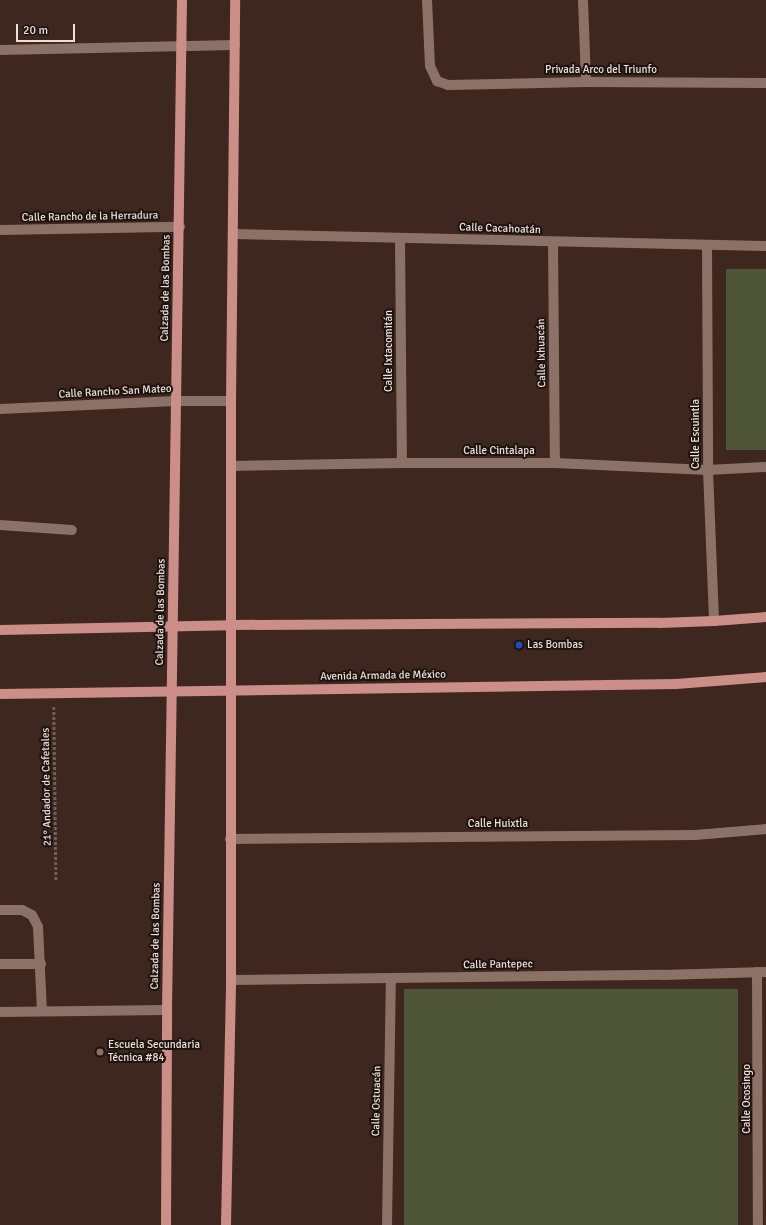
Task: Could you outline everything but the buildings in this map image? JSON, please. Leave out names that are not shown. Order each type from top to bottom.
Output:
[{"type":"main road","name":"Calzada de las Bombas","points":[[166,1225],[166,1010],[171,692],[174,627],[182,0]]},
{"type":"main road","points":[[226,1225],[231,980],[231,401],[235,0]]},
{"type":"main road","points":[[0,630],[231,625],[714,621],[766,617]]},
{"type":"main road","name":"Avenida Armada de México","points":[[0,694],[676,684],[766,677]]},
{"type":"street","name":"Privada Arco del Triunfo","points":[[427,0],[430,66],[437,81],[448,85],[586,82],[766,83]]},
{"type":"street","points":[[583,0],[586,82]]},
{"type":"street","points":[[0,50],[235,45]]},
{"type":"street","name":"Calle Rancho de la Herradura","points":[[0,230],[180,227]]},
{"type":"street","name":"Calle Cacahoatán","points":[[233,234],[707,246],[766,246]]},
{"type":"street","name":"Calle Ixtacomitán","points":[[400,238],[402,463]]},
{"type":"street","name":"Calle Ixhuacán","points":[[553,242],[555,463]]},
{"type":"street","name":"Calle Escuintla","points":[[707,246],[708,470],[714,621]]},
{"type":"street","name":"Calle Rancho San Mateo","points":[[0,409],[176,401],[231,401]]},
{"type":"street","name":"Calle Cintalapa","points":[[232,466],[402,463],[555,463],[708,470],[766,467]]},
{"type":"street","points":[[0,525],[72,530]]},
{"type":"street","name":"Calle Huixtla","points":[[230,839],[695,835],[766,829]]},
{"type":"street","points":[[0,910],[22,910],[32,915],[38,927],[41,964],[42,1011]]},
{"type":"street","points":[[0,964],[41,964]]},
{"type":"street","name":"Calle Pantepec","points":[[231,980],[663,975],[762,972]]},
{"type":"street","name":"Calle Ocosingo","points":[[758,1225],[762,1114],[762,972]]},
{"type":"street","name":"Calle Ostuacán","points":[[386,1225],[391,978]]},
{"type":"street","points":[[0,1012],[166,1010]]},
{"type":"path","name":"21° Andador de Cafetales","points":[[54,693],[56,880]]},
{"type":"green space","points":[[726,269],[766,269],[766,450],[726,450]]},
{"type":"green space","points":[[404,989],[738,989],[738,1225],[404,1225]]},
{"type":"place","name":"Las Bombas","points":[[519,645]]},
{"type":"place","name":"Escuela Secundaria Técnica #84","points":[[100,1052]]}]
